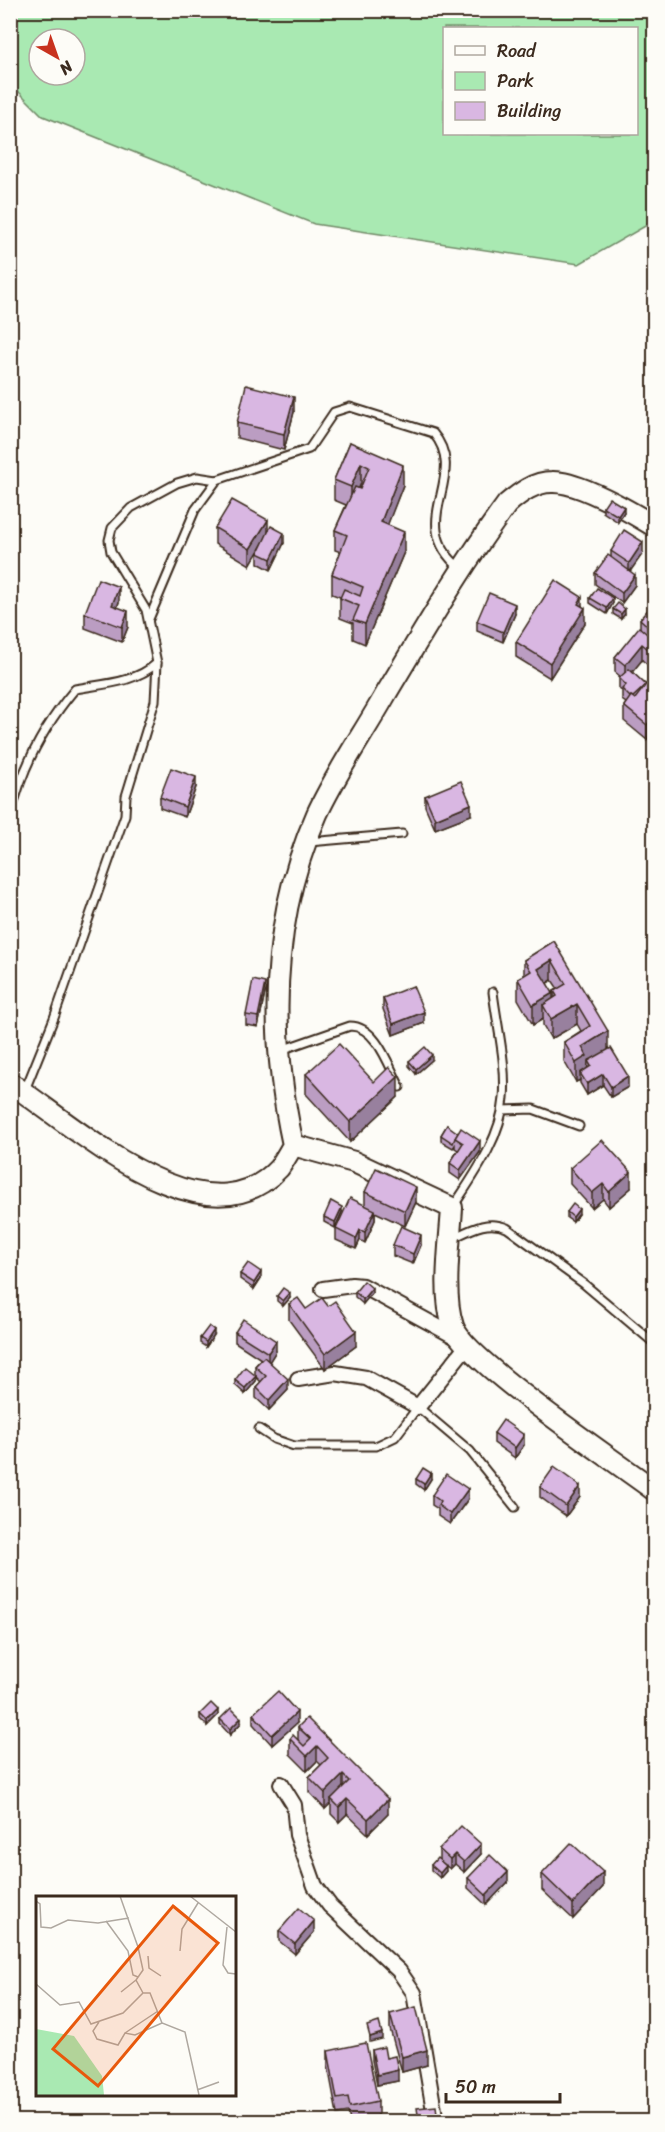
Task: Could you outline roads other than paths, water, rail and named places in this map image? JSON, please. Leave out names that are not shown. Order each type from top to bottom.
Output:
[{"type":"street","points":[[17,1088],[118,1160],[171,1184],[201,1193],[230,1193],[256,1185],[278,1168],[293,1144],[279,1050],[276,991],[284,931],[317,816],[341,768],[460,568],[507,504],[529,488],[541,484],[564,483],[614,503],[654,526]]},
{"type":"street","points":[[293,1144],[354,1162],[452,1208],[448,1309],[462,1343]]},
{"type":"street","points":[[323,1289],[352,1285],[363,1286],[462,1343],[654,1490]]},
{"type":"street","points":[[298,1379],[335,1373],[366,1378],[418,1407],[462,1343]]},
{"type":"street","points":[[281,1784],[294,1805],[297,1835],[315,1886],[330,1906],[399,1971],[414,1993],[436,2121]]},
{"type":"lane","points":[[17,1088],[54,1018],[125,815],[126,796],[155,701],[157,663],[149,619],[143,602],[111,552],[109,540],[112,528],[130,508],[177,483],[197,477],[217,480],[309,449],[334,412],[350,406],[433,433],[441,442],[448,459],[441,491],[436,536],[447,558],[460,568]]},
{"type":"lane","points":[[149,619],[181,548],[195,510],[217,480]]},
{"type":"lane","points":[[10,818],[15,795],[34,750],[53,715],[75,688],[127,680],[143,674],[157,663]]},
{"type":"lane","points":[[308,842],[402,834]]},
{"type":"lane","points":[[452,1208],[481,1163],[503,1110],[505,1084],[492,992]]},
{"type":"lane","points":[[279,1050],[350,1026],[359,1026],[373,1037],[400,1087]]},
{"type":"lane","points":[[503,1110],[533,1109],[579,1125]]},
{"type":"lane","points":[[450,1239],[484,1224],[507,1228],[584,1284],[654,1343]]},
{"type":"lane","points":[[259,1428],[274,1439],[294,1446],[376,1446],[395,1437],[418,1407],[470,1451],[515,1507]]}]
